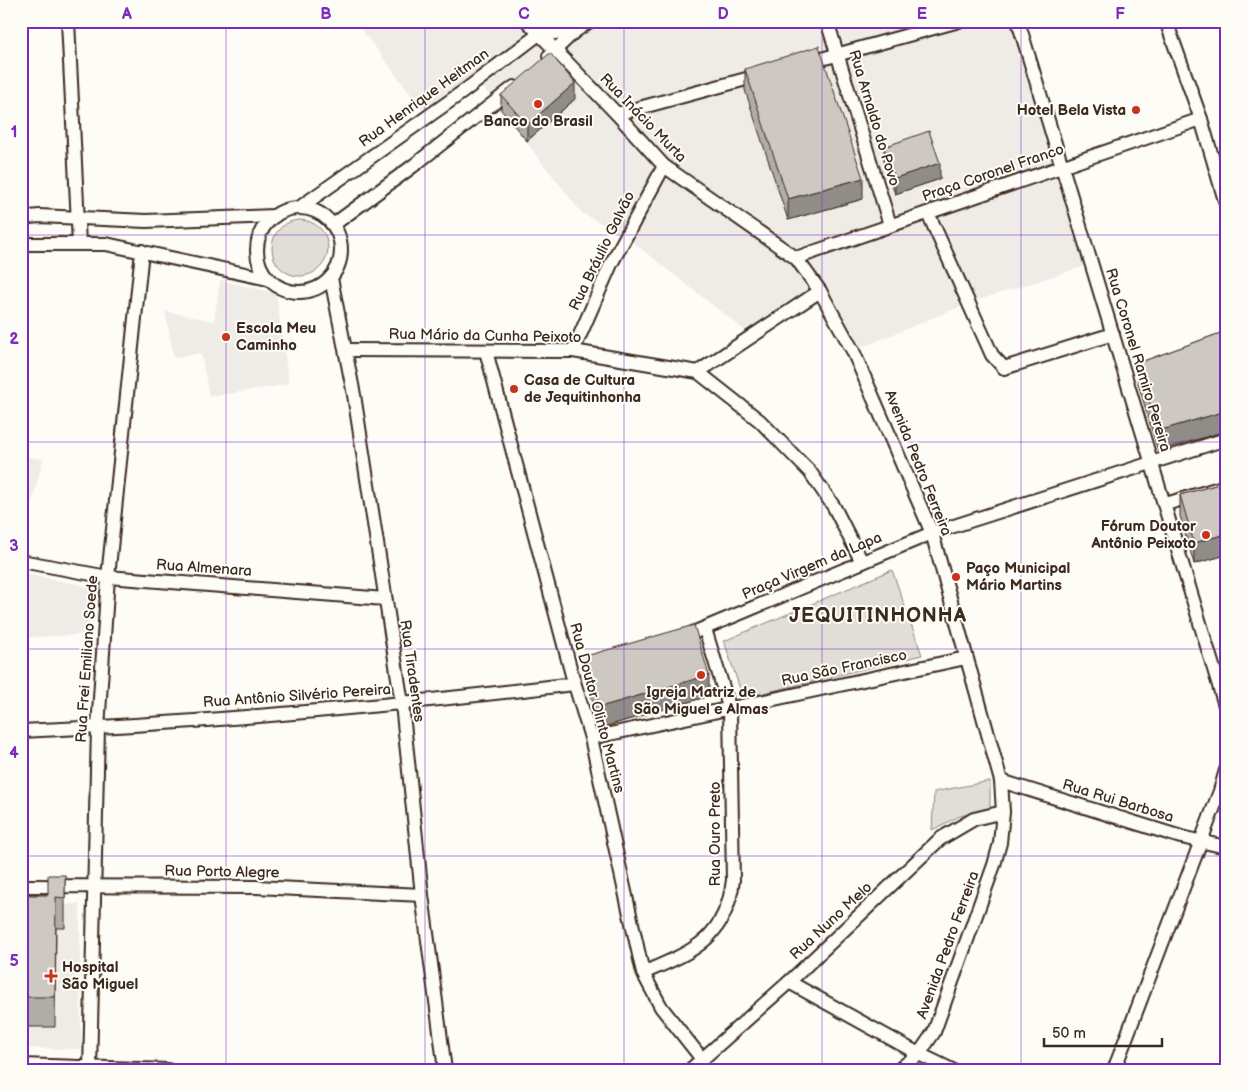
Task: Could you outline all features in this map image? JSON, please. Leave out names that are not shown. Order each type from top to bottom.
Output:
[{"type":"street","points":[[68,21],[79,244]]},
{"type":"street","name":"Rua Inácio Murta","points":[[527,21],[617,114],[664,166],[796,258]]},
{"type":"street","points":[[541,63],[574,32],[590,21]]},
{"type":"street","name":"Rua Arnaldo do Povo","points":[[827,21],[890,225]]},
{"type":"street","points":[[799,65],[959,21]]},
{"type":"street","name":"Rua Coronel Ramiro Pereira","points":[[1018,21],[1060,166],[1166,504],[1226,710]]},
{"type":"street","points":[[1166,21],[1201,119],[1226,204]]},
{"type":"street","points":[[539,34],[574,32]]},
{"type":"street","name":"Rua Henrique Heitman","points":[[299,208],[464,91],[539,34]]},
{"type":"street","points":[[617,114],[770,73]]},
{"type":"street","points":[[333,225],[413,166],[520,82]]},
{"type":"street","name":"Praça Coronel Franco","points":[[796,258],[1201,119]]},
{"type":"street","name":"Rua Bráulio Galvão","points":[[572,351],[611,264],[664,166]]},
{"type":"street","points":[[299,208],[311,210],[323,216],[333,225],[340,238],[342,252],[339,266],[331,278],[320,287],[307,292],[293,293],[279,288],[268,279],[260,267],[258,246],[265,226],[275,216],[286,210],[299,208]]},
{"type":"street","points":[[928,213],[992,355],[1004,368],[1113,334]]},
{"type":"street","points":[[21,218],[78,217],[155,220],[275,216]]},
{"type":"street","points":[[21,244],[106,244],[268,279]]},
{"type":"street","name":"Rua Frei Emiliano Soede","points":[[90,1068],[98,728],[108,577],[142,251]]},
{"type":"street","name":"Avenida Pedro Ferreira","points":[[796,258],[820,291],[854,351],[932,533],[1001,781],[1003,812],[1000,843],[934,1032],[919,1054],[898,1070]]},
{"type":"street","name":"Rua Tiradentes","points":[[331,278],[346,350],[402,704],[422,895],[444,1070]]},
{"type":"street","points":[[698,372],[820,291]]},
{"type":"street","name":"Rua Mário da Cunha Peixoto","points":[[346,350],[572,351],[698,372],[760,420],[810,472],[834,507],[862,562]]},
{"type":"street","name":"Rua Doutor Olinto Martins","points":[[486,351],[576,677],[643,973],[660,1007],[702,1059]]},
{"type":"street","points":[[932,533],[1152,461],[1226,439]]},
{"type":"street","points":[[1166,504],[1226,486]]},
{"type":"street","name":"Praça Virgem da Lapa","points":[[670,642],[932,533]]},
{"type":"street","name":"Rua Almenara","points":[[21,561],[108,577],[385,598]]},
{"type":"street","points":[[705,629],[730,710]]},
{"type":"street","name":"Rua São Francisco","points":[[590,738],[730,710],[966,658]]},
{"type":"street","name":"Rua Antônio Silvério Pereira","points":[[21,731],[98,728],[402,704],[576,677]]},
{"type":"street","name":"Rua Ouro Preto","points":[[643,973],[680,957],[707,940],[726,908],[731,894],[730,710]]},
{"type":"street","points":[[1114,1070],[1201,842],[1226,770]]},
{"type":"street","name":"Rua Rui Barbosa","points":[[1001,781],[1201,842],[1226,847]]},
{"type":"street","name":"Rua Nuno Melo","points":[[690,1070],[789,982],[940,839],[957,827],[974,819],[1003,812]]},
{"type":"street","name":"Rua Porto Alegre","points":[[21,886],[256,887],[422,895]]},
{"type":"street","points":[[789,982],[919,1054],[952,1070]]},
{"type":"street","points":[[21,1065],[168,1070]]},
{"type":"shaded area","points":[[355,21],[527,21],[539,34],[549,24],[547,21],[1018,21],[1091,264],[969,303],[853,351],[820,291],[752,336],[626,237],[582,213],[478,81],[425,113]]},
{"type":"shaded area","points":[[295,220],[305,220],[320,228],[326,237],[328,248],[326,259],[320,268],[305,276],[295,276],[284,271],[277,264],[272,253],[272,243],[277,232],[284,225]]},
{"type":"shaded area","name":"Escola Meu Caminho","points":[[220,280],[276,293],[289,384],[209,397],[201,353],[174,358],[165,311],[214,321]]},
{"type":"shaded area","points":[[21,456],[43,459],[23,537],[21,537]]},
{"type":"shaded area","points":[[892,570],[922,655],[743,698],[724,641]]},
{"type":"shaded area","points":[[21,573],[96,588],[90,634],[21,638]]},
{"type":"shaded area","points":[[990,781],[990,809],[960,816],[932,830],[934,792]]},
{"type":"shaded area","name":"Hospital São Miguel","points":[[21,903],[65,905],[80,903],[81,1049],[21,1048]]},
{"type":"building","points":[[819,46],[863,178],[788,199],[745,69]]},
{"type":"building","points":[[550,53],[575,83],[527,125],[501,95]]},
{"type":"building","points":[[929,131],[940,163],[895,178],[884,147]]},
{"type":"building","points":[[1226,331],[1226,411],[1158,431],[1138,363]]},
{"type":"building","points":[[1226,482],[1226,534],[1194,543],[1180,495]]},
{"type":"building","points":[[694,625],[709,675],[600,707],[586,656]]},
{"type":"building","points":[[48,875],[65,875],[65,898],[56,897],[55,997],[21,997],[21,895],[48,895]]},
{"type":"place","name":"Banco do Brasil","points":[[538,104]]},
{"type":"place","name":"Hotel Bela Vista","points":[[1136,110]]},
{"type":"place","name":"Escola Meu Caminho","points":[[226,337]]},
{"type":"place","name":"Casa de Cultura de Jequitinhonha","points":[[514,389]]},
{"type":"place","name":"Fórum Doutor Antônio Peixoto","points":[[1206,535]]},
{"type":"place","name":"Paço Municipal Mário Martins","points":[[956,577]]},
{"type":"place","name":"Igreja Matriz de São Miguel e Almas","points":[[701,675]]},
{"type":"place","name":"Hospital São Miguel","points":[[51,976]]},
{"type":"district","name":"JEQUITINHONHA","points":[[878,616]]}]
